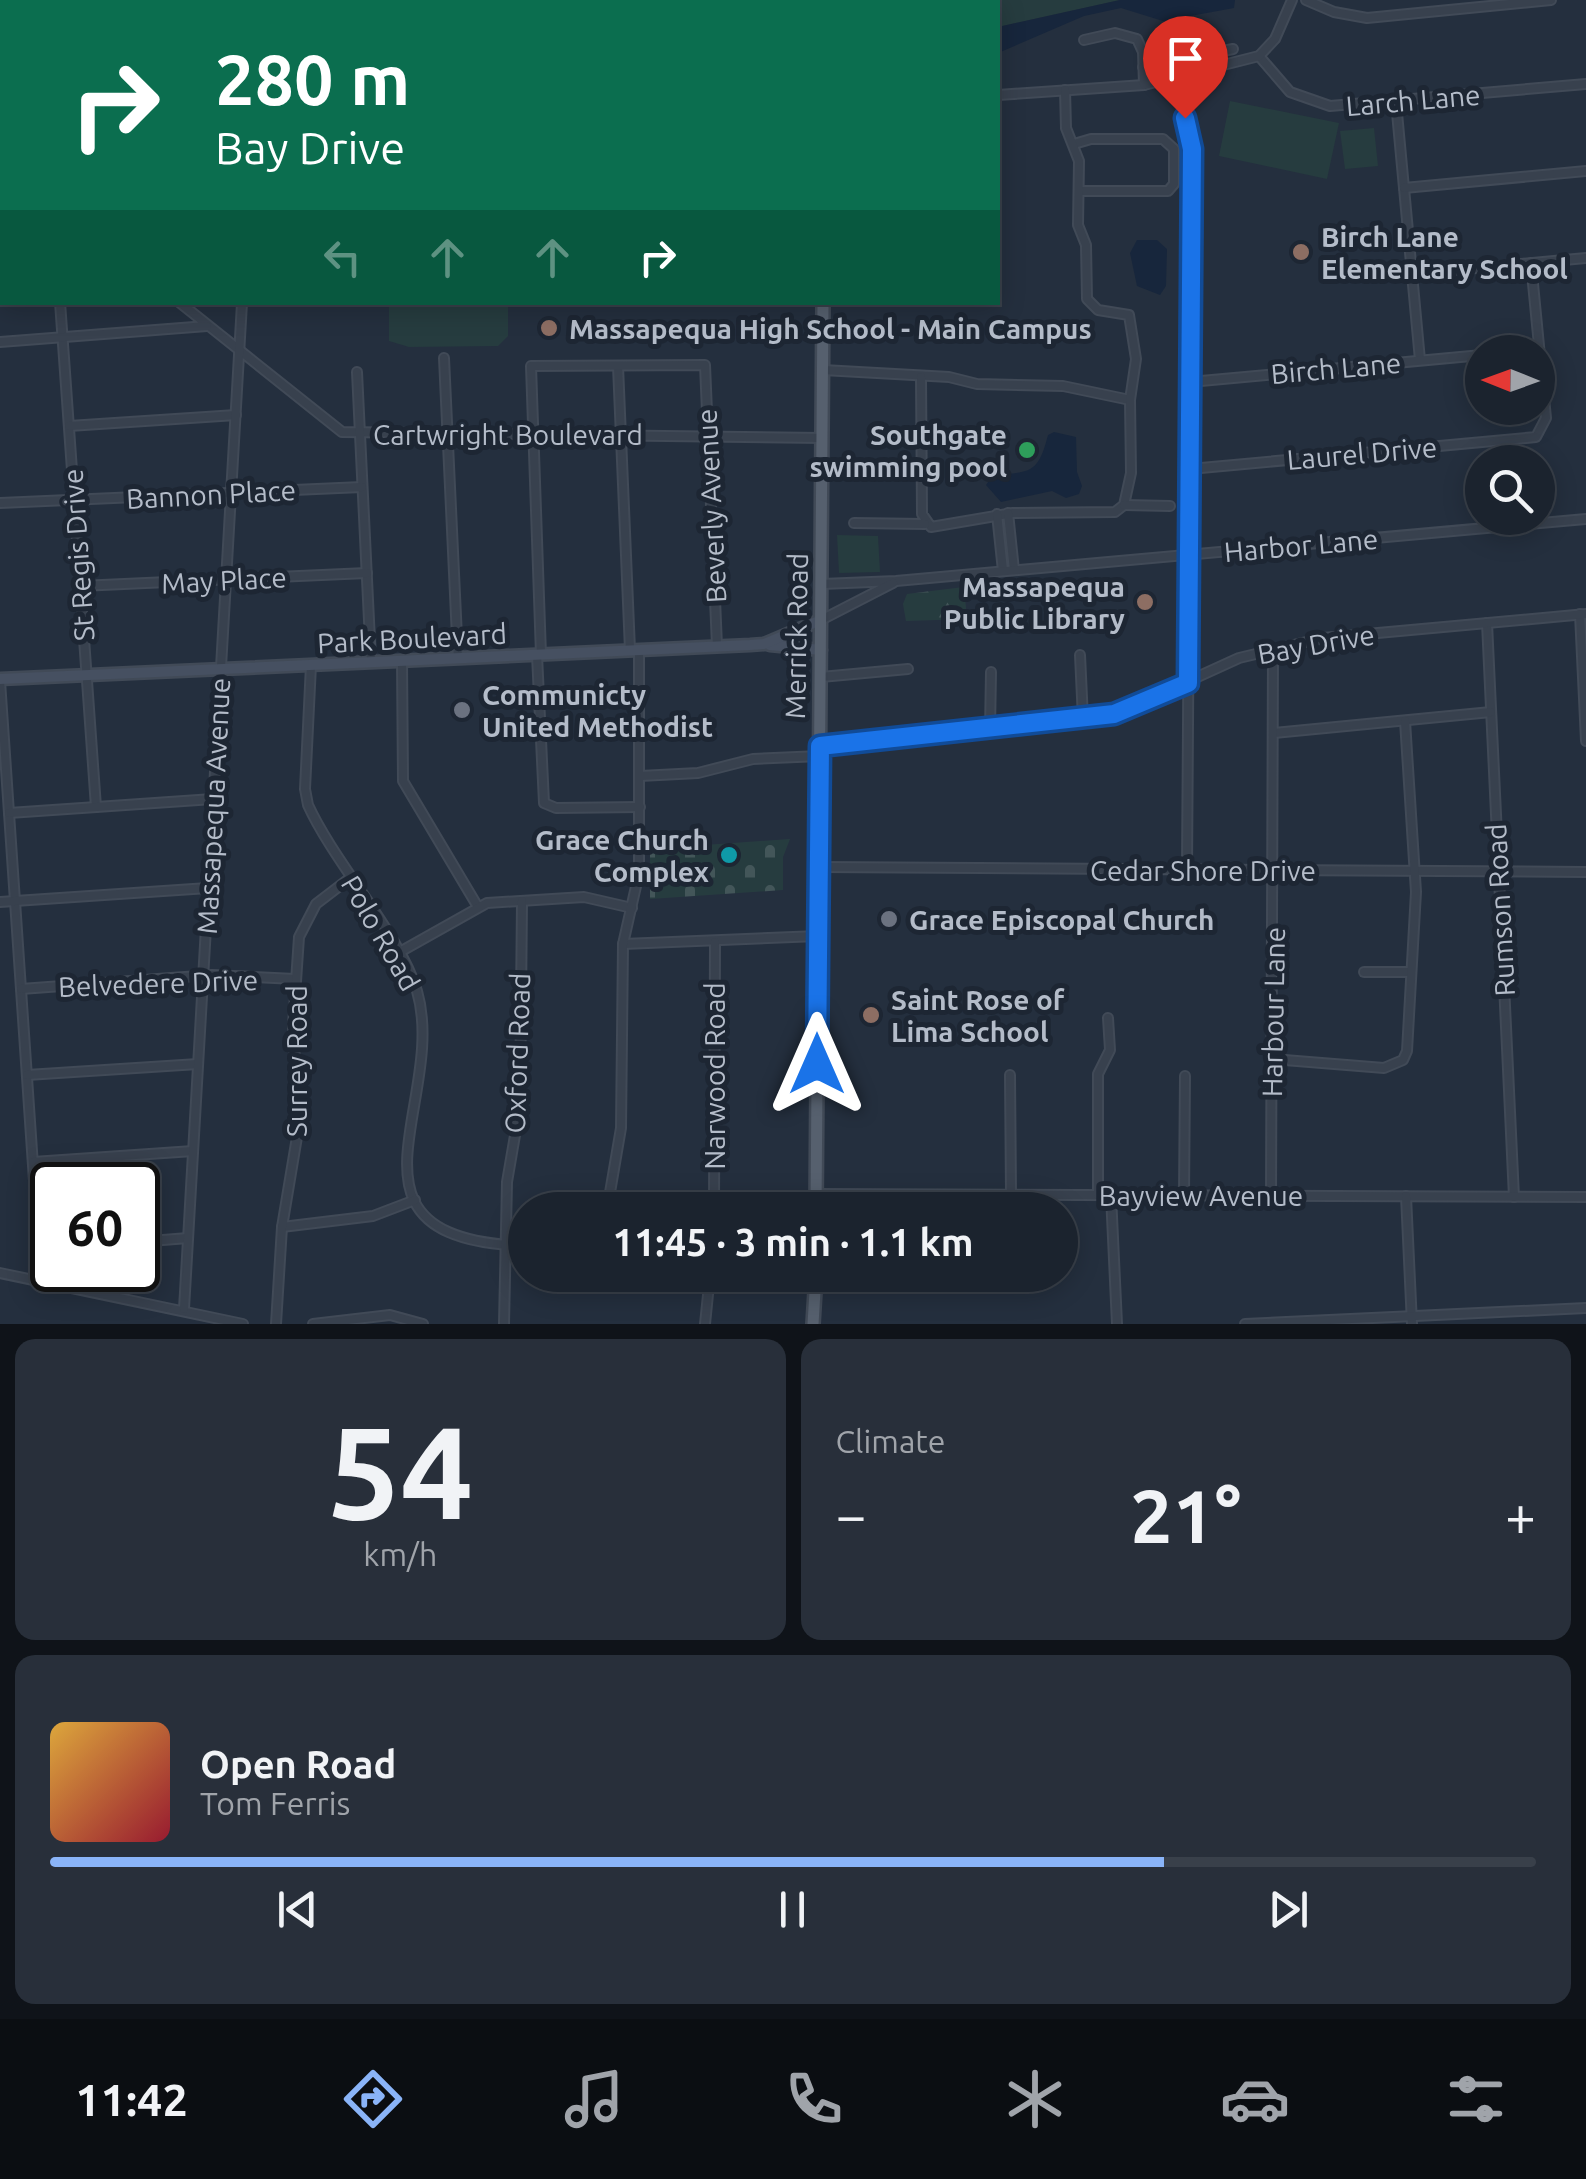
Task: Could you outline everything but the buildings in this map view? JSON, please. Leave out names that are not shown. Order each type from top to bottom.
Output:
[{"type":"main road","name":"Merrick Road","points":[[816,1192],[824,305]]},
{"type":"main road","name":"Park Boulevard","points":[[0,680],[764,644],[821,620]]},
{"type":"main road","points":[[764,644],[821,650]]},
{"type":"main road","points":[[813,1324],[815,1292]]},
{"type":"street","points":[[1000,95],[1144,84],[1259,56],[1275,38],[1292,0]]},
{"type":"street","points":[[1306,0],[1352,17],[1551,0]]},
{"type":"street","points":[[1416,0],[1417,12]]},
{"type":"street","points":[[1084,40],[1130,35],[1141,44],[1144,84]]},
{"type":"street","points":[[1143,67],[1233,49]]},
{"type":"street","name":"Larch Lane","points":[[1259,56],[1290,92],[1316,104],[1396,102],[1586,84]]},
{"type":"street","points":[[1176,78],[1192,149],[1187,870]]},
{"type":"street","points":[[1065,90],[1066,128],[1074,144],[1079,191],[1086,299],[1093,308],[1121,311],[1131,320],[1136,359],[1130,400],[1132,458],[1124,506]]},
{"type":"street","points":[[1396,102],[1420,360]]},
{"type":"street","points":[[1074,144],[1090,139],[1163,140],[1174,149],[1174,184],[1168,191],[1079,191]]},
{"type":"street","points":[[1404,188],[1586,171]]},
{"type":"street","points":[[1412,274],[1586,258]]},
{"type":"street","name":"Laurel Drive","points":[[1531,263],[1538,335]]},
{"type":"street","name":"St Regis Drive","points":[[60,305],[96,807]]},
{"type":"street","name":"Cartwright Boulevard","points":[[182,305],[342,432],[823,438]]},
{"type":"street","name":"Massapequa Avenue","points":[[184,1310],[242,305]]},
{"type":"street","points":[[0,342],[207,326]]},
{"type":"street","name":"Birch Lane","points":[[1190,382],[1465,356]]},
{"type":"street","points":[[444,358],[458,658]]},
{"type":"street","name":"Beverly Avenue","points":[[618,366],[705,365],[718,646]]},
{"type":"street","points":[[609,1192],[620,1128],[623,944],[639,872],[640,807],[618,366],[531,366],[544,803],[556,808],[640,807]]},
{"type":"street","points":[[823,370],[1063,386],[1130,400]]},
{"type":"street","points":[[357,372],[372,662]]},
{"type":"street","points":[[921,378],[922,514],[926,524]]},
{"type":"street","points":[[69,426],[236,415]]},
{"type":"street","name":"Laurel Drive","points":[[1190,470],[1536,437],[1542,425]]},
{"type":"street","name":"Bannon Place","points":[[0,503],[362,487]]},
{"type":"street","points":[[854,523],[950,527],[997,514],[1115,512],[1124,506],[1170,506]]},
{"type":"street","points":[[1008,513],[1014,570]]},
{"type":"street","points":[[997,514],[1002,571]]},
{"type":"street","name":"Harbor Lane","points":[[822,584],[896,581],[1586,519]]},
{"type":"street","name":"May Place","points":[[80,586],[367,573]]},
{"type":"street","name":"Harbor Lane","points":[[821,620],[896,581]]},
{"type":"street","points":[[1583,614],[1586,741]]},
{"type":"street","name":"Bay Drive","points":[[640,776],[698,773],[752,759],[1114,714],[1274,648],[1323,638],[1583,614]]},
{"type":"street","name":"Rumson Road","points":[[1487,623],[1514,1197]]},
{"type":"street","name":"Harbour Lane","points":[[1271,1196],[1274,648]]},
{"type":"street","points":[[1080,655],[1083,719]]},
{"type":"street","points":[[402,661],[403,781],[478,906]]},
{"type":"street","name":"Polo Road","points":[[311,665],[306,794],[316,823],[398,954],[420,1004],[419,1074],[404,1152],[414,1200]]},
{"type":"street","points":[[821,677],[908,670]]},
{"type":"street","points":[[990,730],[991,672]]},
{"type":"street","points":[[0,680],[33,1162],[193,1152]]},
{"type":"street","points":[[1274,733],[1491,712]]},
{"type":"street","points":[[1272,1059],[1317,1059],[1370,1068],[1396,1064],[1408,1051],[1409,972],[1415,937],[1405,721]]},
{"type":"street","points":[[9,813],[213,799]]},
{"type":"street","name":"Cedar Shore Drive","points":[[819,867],[1586,872]]},
{"type":"street","name":"Surrey Road","points":[[276,1324],[282,1227],[298,1125],[295,980],[305,918],[322,898],[350,878]]},
{"type":"street","points":[[0,902],[208,888]]},
{"type":"street","points":[[398,954],[478,906],[584,897],[632,908]]},
{"type":"street","name":"Oxford Road","points":[[504,1324],[507,1182],[520,1106],[522,901]]},
{"type":"street","points":[[623,944],[818,936]]},
{"type":"street","name":"Narwood Road","points":[[714,1192],[715,942]]},
{"type":"street","points":[[1364,972],[1409,972]]},
{"type":"street","name":"Belvedere Drive","points":[[21,989],[203,977],[295,980]]},
{"type":"street","points":[[1098,1195],[1098,1074],[1110,1050],[1108,1018]]},
{"type":"street","points":[[27,1075],[198,1064]]},
{"type":"street","points":[[1010,1075],[1011,1192]]},
{"type":"street","points":[[1184,1195],[1186,1076]]},
{"type":"street","name":"Bayview Avenue","points":[[1078,1195],[1586,1197]]},
{"type":"street","points":[[1111,1195],[1118,1324]]},
{"type":"street","points":[[1406,1196],[1412,1320]]},
{"type":"street","points":[[282,1227],[374,1216],[414,1200],[432,1221],[457,1238],[506,1246]]},
{"type":"street","points":[[160,1240],[188,1238]]},
{"type":"street","points":[[0,1273],[30,1280]]},
{"type":"street","points":[[89,1292],[243,1324]]},
{"type":"street","points":[[706,1324],[709,1292]]},
{"type":"street","points":[[1244,1324],[1412,1320],[1586,1308]]},
{"type":"street","points":[[313,1324],[390,1315],[423,1324]]},
{"type":"green space","points":[[1000,0],[1120,0],[1000,27]]},
{"type":"green space","points":[[1230,101],[1339,123],[1327,179],[1219,156]]},
{"type":"green space","points":[[1374,128],[1378,166],[1345,169],[1340,131]]},
{"type":"green space","points":[[389,305],[508,305],[508,336],[498,346],[409,347],[389,341]]},
{"type":"green space","points":[[837,535],[878,536],[880,572],[839,573]]},
{"type":"green space","points":[[964,587],[967,619],[906,621],[903,604],[907,594]]},
{"type":"green space","name":"Grace Church Complex","points":[[790,839],[783,857],[783,890],[650,899],[650,849]]},
{"type":"water","points":[[1120,0],[1235,0],[1234,8],[1163,21],[1121,8],[1084,16],[1000,52],[1000,27]]},
{"type":"water","points":[[1137,240],[1157,240],[1167,249],[1166,286],[1160,295],[1137,286],[1130,253]]},
{"type":"water","points":[[1054,432],[1076,437],[1077,472],[1082,486],[1079,494],[1066,498],[1052,491],[1001,502],[986,485],[993,475],[1031,468],[1041,457],[1048,435]]},
{"type":"place","name":"Birch Lane Elementary School","points":[[1301,252]]},
{"type":"place","name":"Massapequa High School - Main Campus","points":[[549,328]]},
{"type":"place","name":"Southgate swimming pool","points":[[1027,450]]},
{"type":"place","name":"Massapequa Public Library","points":[[1145,602]]},
{"type":"place","name":"Communicty United Methodist","points":[[462,710]]},
{"type":"place","name":"Grace Church Complex","points":[[729,855]]},
{"type":"place","name":"Grace Episcopal Church","points":[[889,919]]},
{"type":"place","name":"Saint Rose of Lima School","points":[[871,1015]]},
{"type":"route","points":[[817,1064],[820,746],[1114,714],[1188,683],[1192,149],[1185,118]]}]
